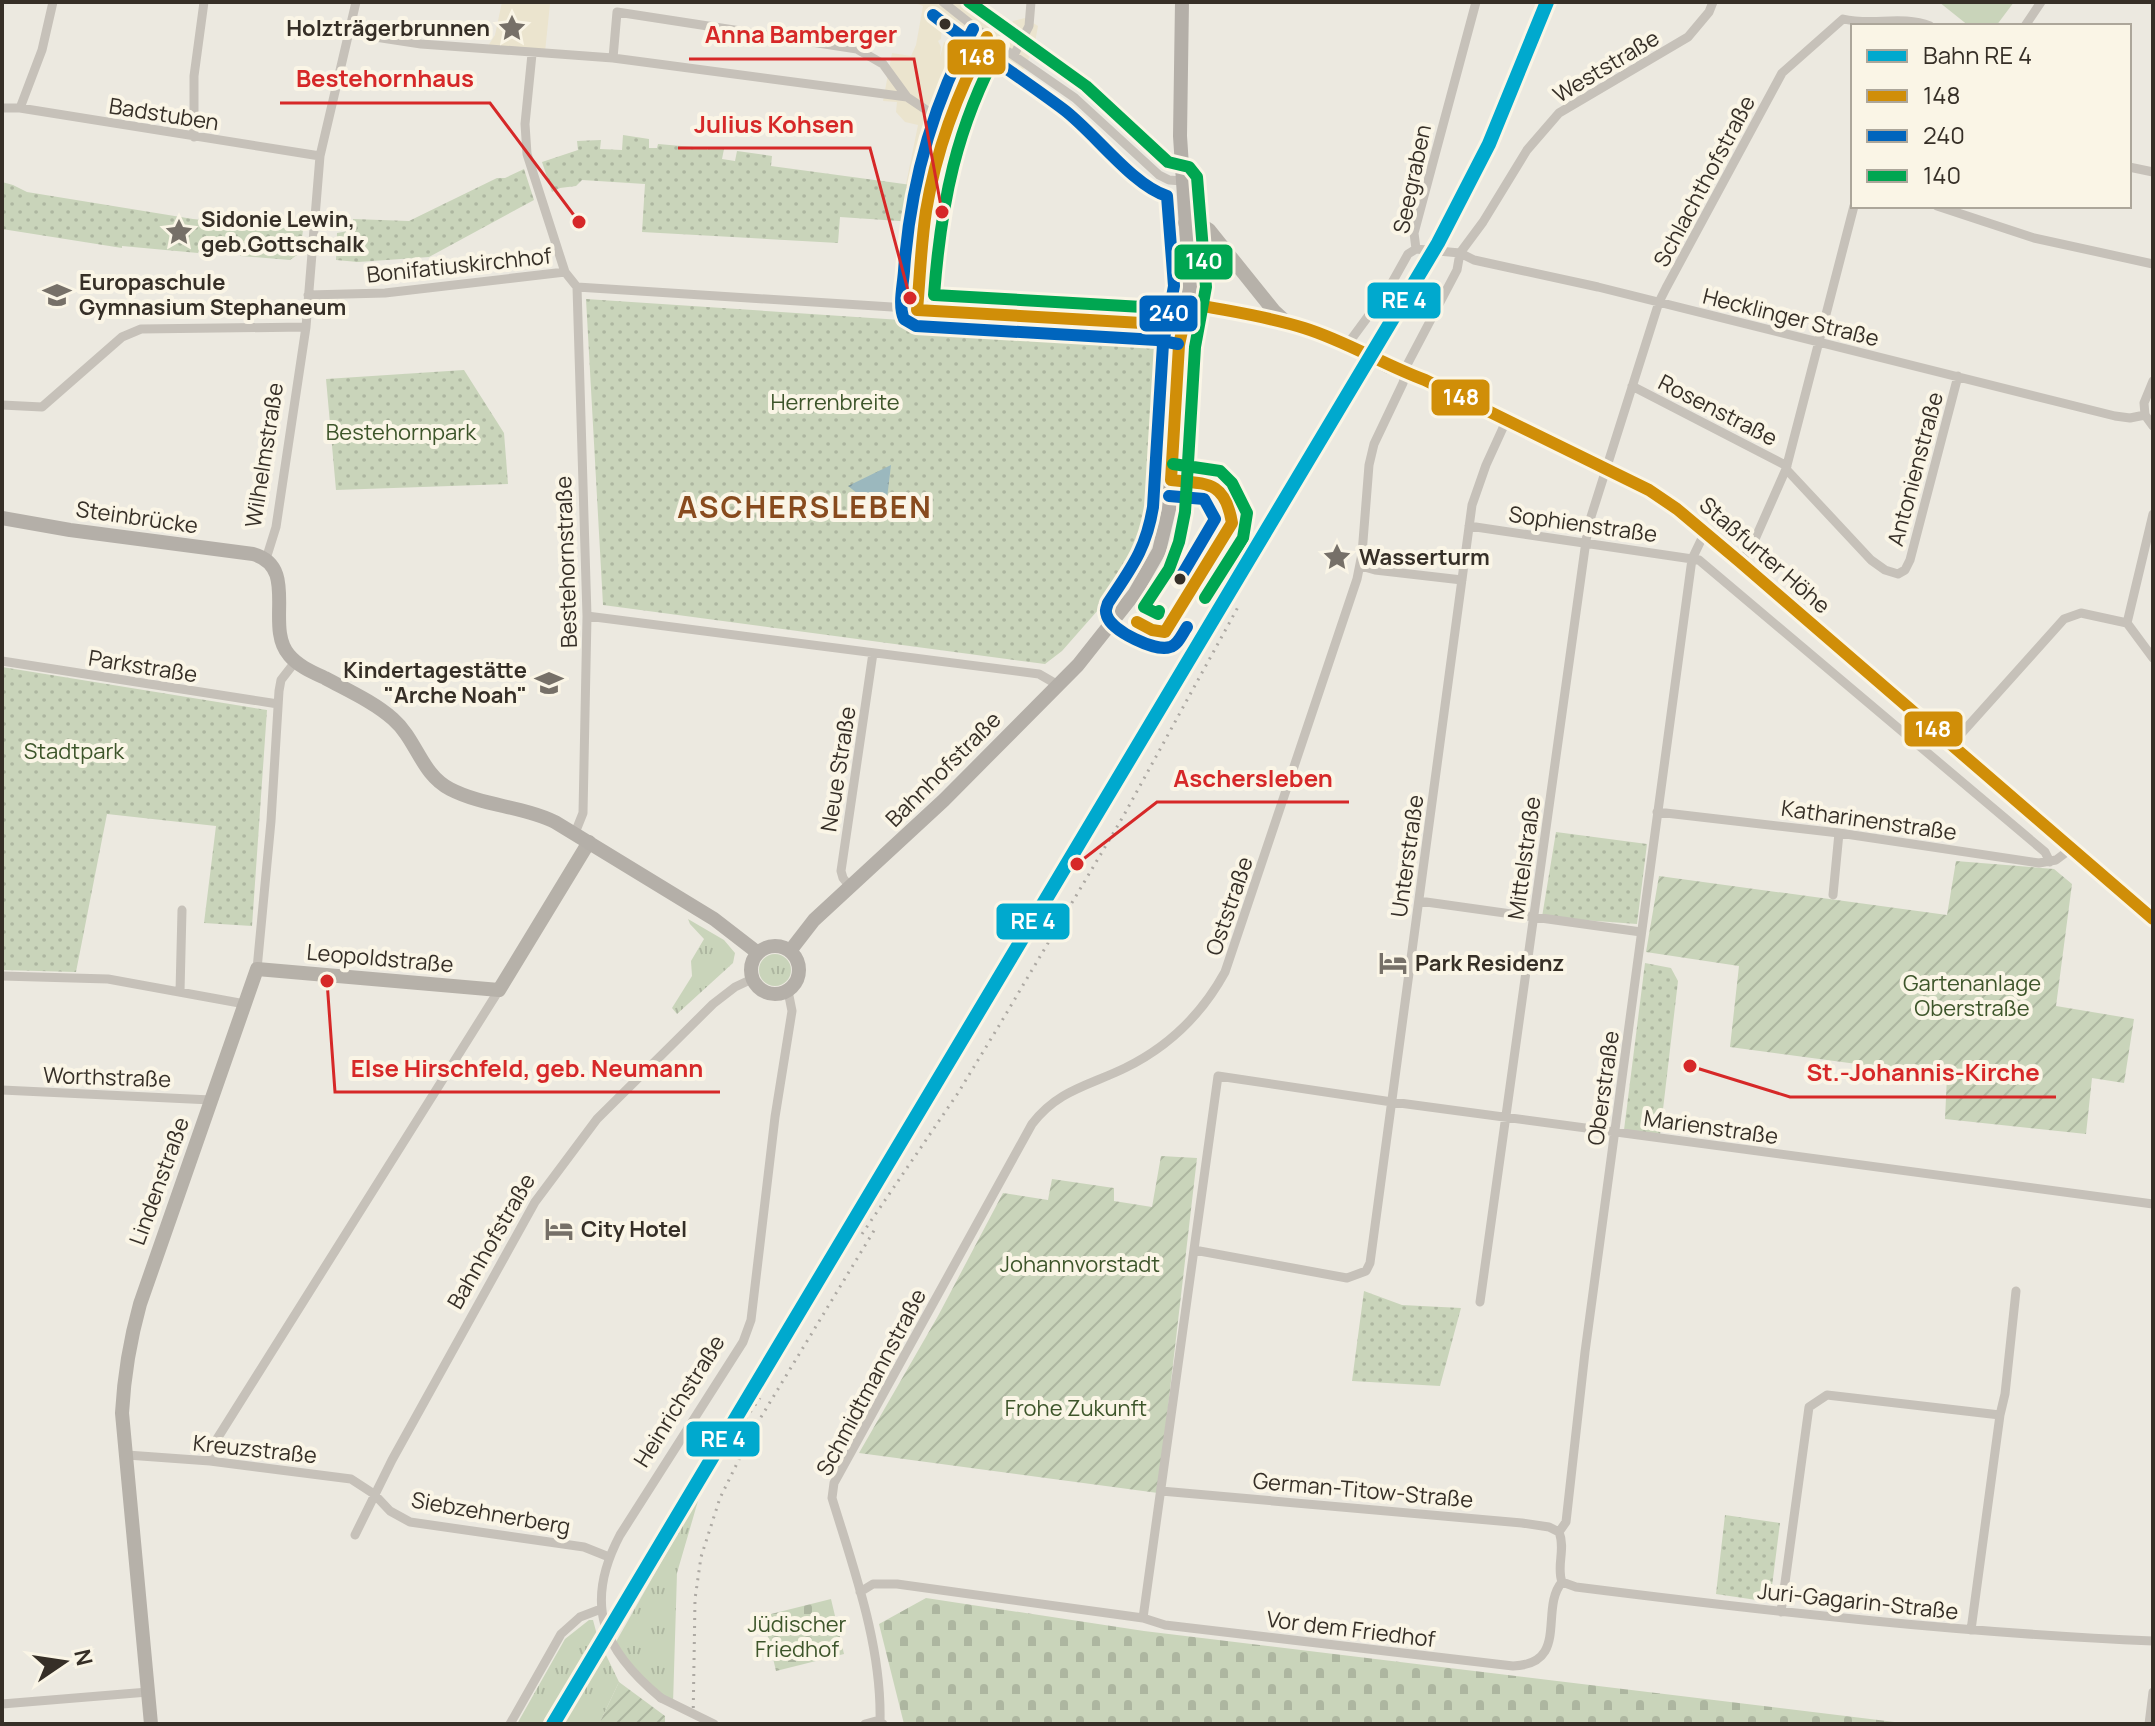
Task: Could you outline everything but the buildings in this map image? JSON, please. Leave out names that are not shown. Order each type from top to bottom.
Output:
[{"type":"main road","points":[[1058,685],[1135,593],[1159,551],[1169,507],[1181,328],[1190,287],[1180,136],[1182,2]]},
{"type":"main road","points":[[1185,223],[1198,223],[1209,230],[1286,322]]},
{"type":"main road","points":[[1243,314],[1255,307],[1259,298],[1257,289]]},
{"type":"main road","name":"Staßfurter Höhe","points":[[1188,303],[1286,322],[1347,345],[1507,419],[1649,490],[1705,532],[2153,919]]},
{"type":"main road","name":"Steinbrücke","points":[[2,518],[47,527],[253,554],[266,559]]},
{"type":"main road","name":"Wilhelmstraße","points":[[266,559],[277,574],[282,643],[295,662]]},
{"type":"main road","points":[[295,662],[391,716],[408,736],[427,769],[441,783],[466,795],[542,815],[714,919],[758,953]]},
{"type":"main road","name":"Bahnhofstraße","points":[[790,951],[807,927],[944,800],[1058,685]]},
{"type":"main road","points":[[499,990],[589,842]]},
{"type":"main road","points":[[773,946],[790,951],[800,970],[796,982],[788,991],[778,994],[758,988],[752,979],[751,963],[758,953],[773,946]]},
{"type":"main road","name":"Leopoldstraße","points":[[257,969],[499,990]]},
{"type":"main road","name":"Lindenstraße","points":[[151,1724],[123,1400],[131,1337],[162,1234],[257,969]]},
{"type":"street","points":[[20,108],[42,50],[53,2]]},
{"type":"street","points":[[194,137],[195,62],[204,2]]},
{"type":"street","name":"Wilhelmstraße","points":[[266,559],[276,527],[306,327],[320,156],[356,2]]},
{"type":"street","points":[[943,2],[1093,112],[1159,175],[1182,181]]},
{"type":"street","points":[[1014,55],[1029,26],[1031,2]]},
{"type":"street","name":"Seegraben","points":[[1347,345],[1389,288],[1408,254],[1416,249],[1414,233],[1476,2]]},
{"type":"street","name":"Weststraße","points":[[1406,373],[1457,270],[1460,253],[1527,150],[1559,113],[1688,37],[1709,12],[1713,2]]},
{"type":"street","points":[[2026,24],[2041,2]]},
{"type":"street","points":[[613,58],[617,12],[857,49],[883,64],[907,97],[950,126]]},
{"type":"street","name":"Schlachthofstraße","points":[[1607,469],[1659,302],[1782,73],[1843,19],[1860,23],[1915,20],[1925,24]]},
{"type":"street","points":[[349,33],[421,44],[613,58],[907,97]]},
{"type":"street","points":[[917,310],[927,208],[971,64],[987,37]]},
{"type":"street","points":[[532,54],[525,124],[527,154],[565,272],[577,287],[1159,324],[1181,328]]},
{"type":"street","name":"Badstuben","points":[[2,108],[20,108],[320,156]]},
{"type":"street","points":[[2131,167],[2153,172]]},
{"type":"street","points":[[1740,562],[1752,546],[1787,467],[1853,208]]},
{"type":"street","points":[[1943,208],[2034,238],[2153,264]]},
{"type":"street","name":"Hecklinger Straße","points":[[1416,249],[1460,253],[1474,260],[1659,302],[2115,416],[2130,418],[2145,415]]},
{"type":"street","name":"Bonifatiuskirchhof","points":[[308,295],[385,293],[565,272]]},
{"type":"street","name":"Bestehornstraße","points":[[575,833],[583,813],[587,616],[577,287]]},
{"type":"street","points":[[2,405],[42,407],[128,333],[141,329],[306,327]]},
{"type":"street","name":"Oststraße","points":[[1009,1166],[1032,1124],[1054,1100],[1142,1059],[1172,1038],[1198,1014],[1225,972],[1361,566],[1371,454],[1406,373]]},
{"type":"street","name":"Antonienstraße","points":[[1905,570],[1958,376]]},
{"type":"street","points":[[2153,381],[2144,403],[2145,415],[2153,426]]},
{"type":"street","name":"Rosenstraße","points":[[1632,386],[1787,467],[1871,560],[1885,570],[1898,574],[1905,570]]},
{"type":"street","name":"Unterstraße","points":[[1194,1250],[1347,1278],[1366,1271],[1370,1263],[1472,505],[1507,419]]},
{"type":"street","name":"Mittelstraße","points":[[1480,1302],[1586,541],[1607,469]]},
{"type":"street","points":[[2127,623],[2153,514]]},
{"type":"street","name":"Sophienstraße","points":[[1469,526],[1692,559]]},
{"type":"street","name":"Oberstraße","points":[[1547,1646],[1556,1593],[1562,1582],[1559,1532],[1566,1522],[1585,1352],[1692,559],[1705,532]]},
{"type":"street","name":"Staßfurter Höhe","points":[[1692,559],[1699,560],[1717,574],[2033,841],[2045,852],[2050,862]]},
{"type":"street","points":[[1361,566],[1462,580]]},
{"type":"street","points":[[1951,745],[2064,619],[2081,613],[2127,623],[2153,658]]},
{"type":"street","points":[[587,616],[1039,674],[1058,685]]},
{"type":"street","name":"Neue Straße","points":[[851,888],[841,871],[873,653]]},
{"type":"street","name":"Parkstraße","points":[[2,661],[278,704]]},
{"type":"street","name":"Lindenstraße","points":[[257,969],[278,704],[281,680],[295,662]]},
{"type":"street","name":"Katharinenstraße","points":[[1657,812],[2050,862]]},
{"type":"street","points":[[1833,895],[1839,833]]},
{"type":"street","points":[[2050,862],[2072,848]]},
{"type":"street","points":[[1419,901],[1641,932]]},
{"type":"street","points":[[180,992],[182,910]]},
{"type":"street","points":[[2,976],[108,979],[245,1004]]},
{"type":"street","name":"Bahnhofstraße","points":[[355,1535],[374,1494],[535,1202],[597,1119],[713,1004],[735,987],[752,979]]},
{"type":"street","points":[[210,1461],[210,1450],[499,990]]},
{"type":"street","name":"Heinrichstraße","points":[[714,1724],[661,1698],[625,1666],[613,1647],[602,1613],[603,1582],[609,1557],[743,1342],[751,1320],[775,1117],[792,1011],[788,991]]},
{"type":"street","name":"Marienstraße","points":[[1194,1250],[1218,1076],[2153,1204]]},
{"type":"street","name":"Worthstraße","points":[[2,1090],[211,1100]]},
{"type":"street","name":"Schmidtmannstraße","points":[[882,1723],[881,1688],[860,1592],[832,1498],[834,1483],[1009,1166]]},
{"type":"street","points":[[1143,1618],[1194,1250]]},
{"type":"street","points":[[1971,1630],[2005,1394],[2016,1291]]},
{"type":"street","points":[[1781,1612],[1809,1407],[1827,1395],[2000,1415]]},
{"type":"street","name":"Kreuzstraße","points":[[127,1455],[210,1461],[351,1479],[374,1494]]},
{"type":"street","name":"German-Titow-Straße","points":[[1161,1491],[1522,1523],[1549,1527],[1559,1532]]},
{"type":"street","name":"Siebzehnerberg","points":[[374,1494],[390,1511],[410,1522],[584,1547],[609,1557]]},
{"type":"street","name":"Juri-Gagarin-Straße","points":[[1562,1582],[1576,1587],[1781,1612],[1971,1630],[2153,1641]]},
{"type":"street","name":"Vor dem Friedhof","points":[[860,1592],[873,1584],[897,1584],[1143,1618],[1165,1625],[1513,1666],[1530,1664],[1543,1654],[1547,1646]]},
{"type":"street","points":[[510,1724],[561,1634],[580,1617],[602,1613]]},
{"type":"street","points":[[2,1704],[148,1692]]},
{"type":"street","points":[[2149,1724],[2153,1692]]},
{"type":"street","points":[[865,1724],[869,1721],[882,1723]]},
{"type":"green space","points":[[1939,2],[2014,2],[1998,24],[1966,24]]},
{"type":"green space","points":[[623,135],[649,139],[649,148],[657,148],[658,144],[724,149],[722,159],[735,161],[737,151],[772,156],[771,166],[919,186],[914,222],[840,217],[838,243],[642,232],[645,184],[582,180],[576,186],[552,192],[542,162],[578,150],[577,141],[601,140],[600,149],[622,150]]},
{"type":"green space","points":[[524,169],[534,200],[429,257],[358,262],[336,260],[337,233],[354,230],[353,219],[409,221],[497,178],[505,178]]},
{"type":"green space","points":[[2,182],[27,192],[193,219],[303,230],[300,253],[290,260],[240,256],[241,245],[203,240],[198,253],[122,248],[2,229]]},
{"type":"green space","name":"Herrenbreite","points":[[586,299],[1157,337],[1168,349],[1159,493],[1113,593],[1062,651],[1045,664],[603,605]]},
{"type":"green space","name":"Bestehornpark","points":[[464,370],[504,433],[508,484],[336,490],[326,379]]},
{"type":"green space","name":"Stadtpark","points":[[2,667],[267,710],[252,926],[204,923],[216,826],[107,814],[76,972],[2,970]]},
{"type":"green space","points":[[1556,832],[1647,844],[1637,924],[1542,917]]},
{"type":"green space","name":"Gartenanlage Oberstraße","points":[[1956,861],[2054,869],[2072,884],[2056,1006],[2134,1019],[2124,1083],[2092,1078],[2086,1134],[1945,1119],[1947,1076],[1730,1047],[1739,966],[1646,952],[1659,876],[1947,915]]},
{"type":"green space","points":[[688,919],[724,940],[735,953],[733,963],[677,1014],[672,1008],[692,976],[691,961],[704,939]]},
{"type":"green space","points":[[775,954],[786,959],[791,970],[786,981],[775,986],[764,981],[759,970],[764,959]]},
{"type":"green space","points":[[1645,963],[1671,968],[1678,981],[1660,1135],[1624,1130]]},
{"type":"green space","points":[[1161,1156],[1197,1158],[1158,1493],[859,1453],[938,1316],[1003,1193],[1048,1200],[1052,1179],[1114,1188],[1114,1201],[1152,1207]]},
{"type":"green space","points":[[1364,1291],[1402,1305],[1461,1308],[1440,1386],[1352,1381]]},
{"type":"green space","points":[[700,1494],[677,1573],[673,1704],[661,1698],[613,1647]]},
{"type":"green space","points":[[1725,1515],[1780,1523],[1770,1602],[1716,1594]]},
{"type":"green space","points":[[926,1598],[1144,1631],[1911,1724],[904,1724],[879,1624]]},
{"type":"green space","name":"Jüdischer Friedhof","points":[[831,1599],[844,1654],[776,1671],[763,1616]]},
{"type":"green space","points":[[593,1620],[597,1635],[542,1724],[517,1724],[565,1639]]},
{"type":"green space","points":[[606,1655],[619,1682],[599,1724],[560,1724]]},
{"type":"green space","points":[[619,1682],[665,1716],[665,1724],[599,1724]]},
{"type":"shaded area","points":[[502,2],[550,4],[545,52],[488,46],[495,35]]},
{"type":"shaded area","points":[[912,2],[965,2],[991,15],[1003,17],[1001,24],[1009,28],[1013,21],[1025,18],[1038,26],[1034,48],[1020,76],[996,63],[978,100],[953,185],[906,184],[918,125],[905,122],[896,112],[897,102],[883,101],[892,53],[911,56],[923,6]],"holes":[[[942,27],[959,30],[957,45],[944,42],[940,57],[938,41]]]},
{"type":"water","points":[[891,465],[885,515],[848,486]]},
{"type":"railway","points":[[862,1234],[958,1093],[1000,1024],[1124,815],[1238,607]]},
{"type":"railway","points":[[693,1724],[695,1599],[701,1557],[720,1498],[755,1427],[875,1229]]},
{"type":"railway","points":[[681,1510],[760,1398]]},
{"type":"transit line","name":"140","points":[[969,2],[1086,86],[1168,162],[1189,167],[1197,177],[1206,287],[1195,347],[1185,512],[1169,569],[1144,607],[1158,614],[1159,611]]},
{"type":"transit line","points":[[553,1724],[1438,243],[1489,144],[1547,2]]},
{"type":"transit line","name":"240","points":[[933,15],[1063,109],[1140,181],[1167,196],[1174,286],[1163,344],[1153,507],[1142,547],[1106,611],[1117,628],[1135,639],[1163,648],[1178,642],[1187,627]]},
{"type":"transit line","name":"240","points":[[973,29],[946,87],[925,147],[907,239],[901,308],[904,319],[916,326],[1157,340],[1178,344]]},
{"type":"transit line","name":"148","points":[[917,310],[930,189],[958,100],[987,37]]},
{"type":"transit line","name":"140","points":[[1001,45],[973,106],[953,166],[941,229],[934,295],[1184,312]]},
{"type":"transit line","name":"148","points":[[1188,303],[1276,320],[1335,340],[1425,380],[1649,490],[1677,509],[1740,562],[2153,919]]},
{"type":"transit line","name":"148","points":[[1171,480],[1179,345],[1188,303]]},
{"type":"transit line","name":"148","points":[[917,310],[1159,324],[1181,328]]},
{"type":"transit line","name":"140","points":[[1173,464],[1220,471],[1232,483],[1247,513],[1243,538],[1205,598]]},
{"type":"transit line","name":"148","points":[[1137,622],[1152,630],[1165,632],[1232,523],[1224,499],[1212,487],[1171,480]]},
{"type":"transit line","name":"240","points":[[1169,496],[1204,499],[1215,519],[1179,580]]},
{"type":"place","name":"Holzträgerbrunnen","points":[[512,28]]},
{"type":"place","name":"Anna Bamberger","points":[[942,212]]},
{"type":"place","name":"Bestehornhaus","points":[[579,222]]},
{"type":"place","name":"Sidonie Lewin, geb.Gottschalk","points":[[179,232]]},
{"type":"place","name":"Europaschule Gymnasium Stephaneum","points":[[57,295]]},
{"type":"place","name":"Julius Kohsen","points":[[910,298]]},
{"type":"place","name":"Wasserturm","points":[[1337,557]]},
{"type":"place","name":"Kindertagestätte \"Arche Noah\"","points":[[549,683]]},
{"type":"place","name":"Aschersleben","points":[[1077,864]]},
{"type":"place","name":"Park Residenz","points":[[1393,963]]},
{"type":"place","name":"Else Hirschfeld, geb. Neumann","points":[[327,981]]},
{"type":"place","name":"St.-Johannis-Kirche","points":[[1690,1066]]},
{"type":"place","name":"City Hotel","points":[[559,1229]]},
{"type":"district","name":"ASCHERSLEBEN","points":[[805,506]]},
{"type":"park label","name":"Johannvorstadt","points":[[1080,1264]]},
{"type":"park label","name":"Frohe Zukunft","points":[[1076,1408]]}]
